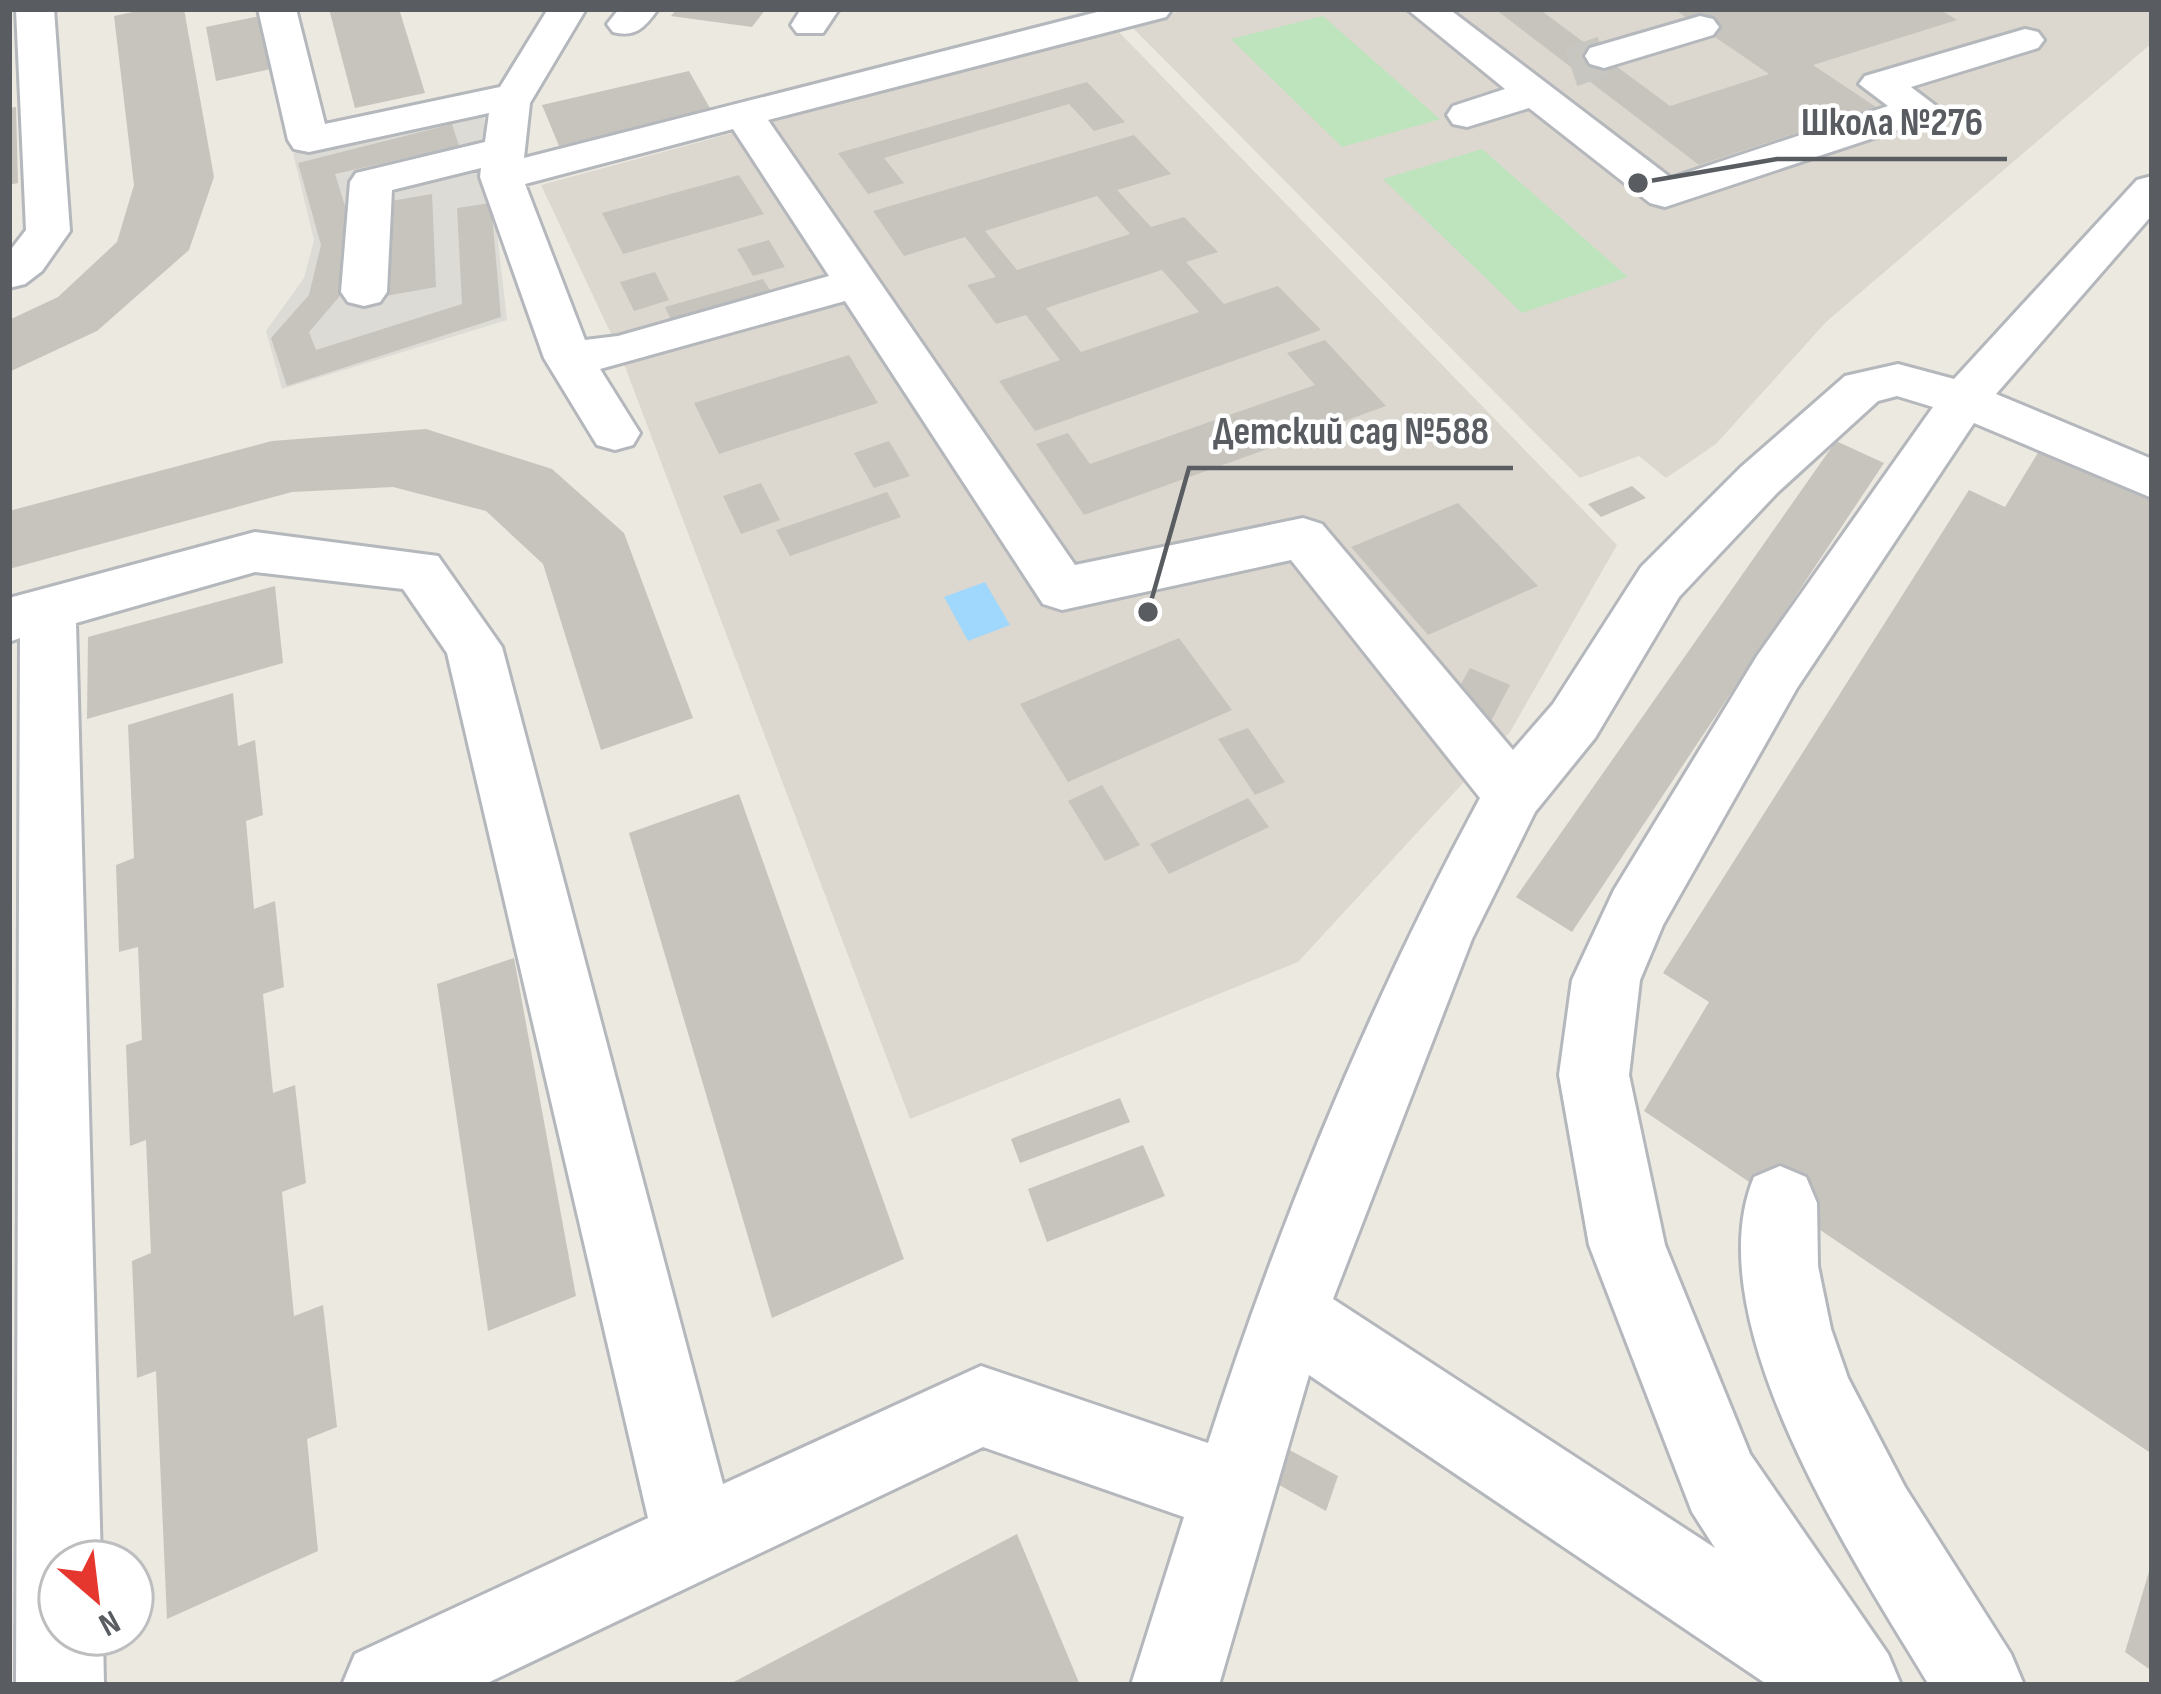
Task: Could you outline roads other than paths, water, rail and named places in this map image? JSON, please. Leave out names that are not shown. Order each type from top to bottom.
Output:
[{"type":"street","points":[[9,274],[26,261],[48,231],[24,63],[35,9]]},
{"type":"street","points":[[277,9],[309,140],[514,96]]},
{"type":"street","points":[[567,9],[514,96],[503,164],[568,358],[615,433]]},
{"type":"street","points":[[364,292],[371,182],[503,164],[744,115],[1153,9]]},
{"type":"street","points":[[1426,9],[1665,194],[1920,109],[1879,84],[2025,40],[1989,20]]},
{"type":"street","points":[[1467,115],[1587,62],[1700,27]]},
{"type":"street","points":[[744,115],[1062,590],[1303,538],[1513,794]]},
{"type":"street","points":[[1857,1685],[1721,1483],[1627,1244],[1594,1075],[1606,980],[1637,910],[1778,672],[1964,399],[2152,189]]},
{"type":"street","points":[[568,358],[619,351],[857,283]]},
{"type":"street","points":[[1174,1685],[1288,1315],[1442,932],[1513,794],[1574,721],[1660,582],[1759,480],[1862,388],[1898,380],[1964,399],[2152,480]]},
{"type":"street","points":[[61,1685],[28,615],[255,552],[419,570],[473,646],[695,1539]]},
{"type":"street","points":[[1780,1203],[1776,1241],[1796,1342],[1836,1443],[1980,1685]]},
{"type":"street","points":[[1288,1315],[1847,1685]]},
{"type":"street","points":[[386,1685],[981,1406],[1234,1493]]},
{"type":"water","points":[[985,582],[1010,625],[968,641],[944,597]]},
{"type":"tunnel","points":[[1571,67],[1604,56]]},
{"type":"place","name":"Школа №276","points":[[1638,183]]},
{"type":"place","name":"Детский сад №588","points":[[1148,612]]}]
